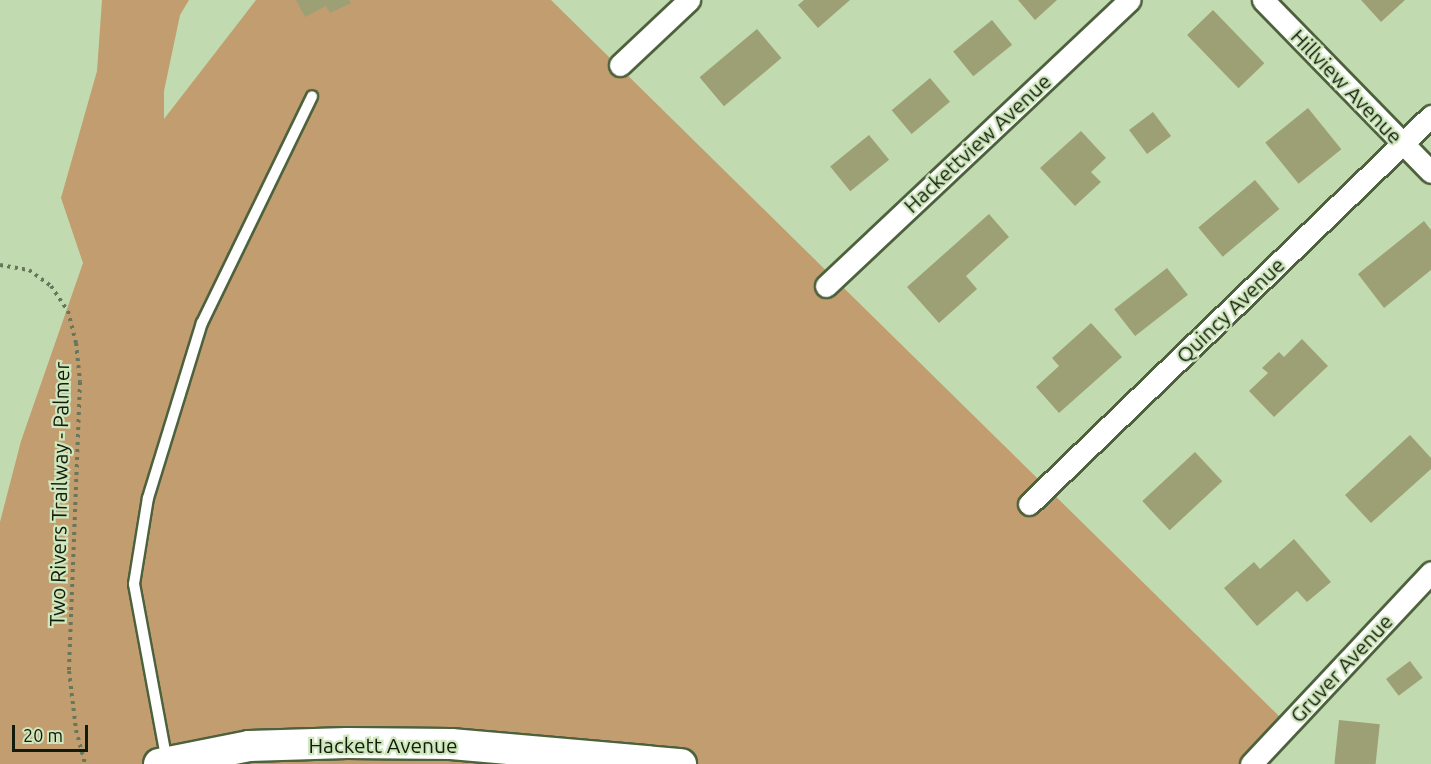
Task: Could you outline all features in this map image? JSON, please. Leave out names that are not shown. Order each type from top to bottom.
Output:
[{"type":"main road","name":"Hackett Avenue","points":[[163,763],[249,746],[416,743],[681,764]]},
{"type":"street","points":[[620,65],[689,0]]},
{"type":"street","name":"Hackettview Avenue","points":[[826,286],[1129,0]]},
{"type":"street","name":"Hillview Avenue","points":[[1263,0],[1431,172]]},
{"type":"street","name":"Quincy Avenue","points":[[1029,504],[1431,116]]},
{"type":"street","name":"Gruver Avenue","points":[[1251,764],[1431,572]]},
{"type":"lane","points":[[163,763],[134,584],[148,498],[202,322],[312,96]]},
{"type":"path","name":"Two Rivers Trailway - Palmer","points":[[0,265],[29,270],[51,286],[68,312],[76,343],[80,382],[69,671],[76,730],[85,764]]},
{"type":"shaded area","points":[[102,0],[189,0],[180,15],[164,91],[164,119],[256,0],[551,0],[1281,718],[1244,764],[0,764],[0,522],[21,441],[83,263],[61,198],[97,71]]},
{"type":"building","points":[[296,0],[349,0],[351,3],[330,13],[326,6],[305,17]]},
{"type":"building","points":[[804,0],[850,0],[818,28],[798,5]]},
{"type":"building","points":[[1018,0],[1057,0],[1035,20]]},
{"type":"building","points":[[1361,0],[1405,0],[1381,22]]},
{"type":"building","points":[[1213,10],[1264,63],[1239,88],[1187,35]]},
{"type":"building","points":[[992,20],[1012,45],[973,76],[953,51]]},
{"type":"building","points":[[757,29],[781,58],[724,106],[700,77]]},
{"type":"building","points":[[930,78],[950,102],[912,134],[892,110]]},
{"type":"building","points":[[1308,108],[1341,149],[1299,184],[1265,143]]},
{"type":"building","points":[[1153,112],[1171,136],[1147,154],[1129,130]]},
{"type":"building","points":[[1081,131],[1106,158],[1091,172],[1101,182],[1075,206],[1040,168]]},
{"type":"building","points":[[869,135],[889,160],[850,191],[830,166]]},
{"type":"building","points":[[1255,180],[1279,209],[1223,257],[1198,228]]},
{"type":"building","points":[[989,214],[1009,237],[966,276],[977,289],[939,323],[907,287]]},
{"type":"building","points":[[1424,221],[1431,230],[1431,270],[1384,308],[1358,274]]},
{"type":"building","points":[[1167,268],[1188,295],[1135,336],[1114,309]]},
{"type":"building","points":[[1091,323],[1122,357],[1059,413],[1036,387],[1059,366],[1052,358]]},
{"type":"building","points":[[1302,339],[1328,366],[1274,417],[1249,391],[1268,373],[1262,368],[1279,352],[1284,357]]},
{"type":"building","points":[[1410,435],[1431,458],[1431,469],[1371,523],[1345,495]]},
{"type":"building","points":[[1195,452],[1222,481],[1170,530],[1142,501]]},
{"type":"building","points":[[1294,539],[1331,582],[1307,602],[1297,591],[1257,626],[1224,588],[1254,562],[1260,569]]},
{"type":"building","points":[[1410,661],[1423,678],[1399,696],[1386,679]]},
{"type":"building","points":[[1339,720],[1380,724],[1376,764],[1334,764]]}]
